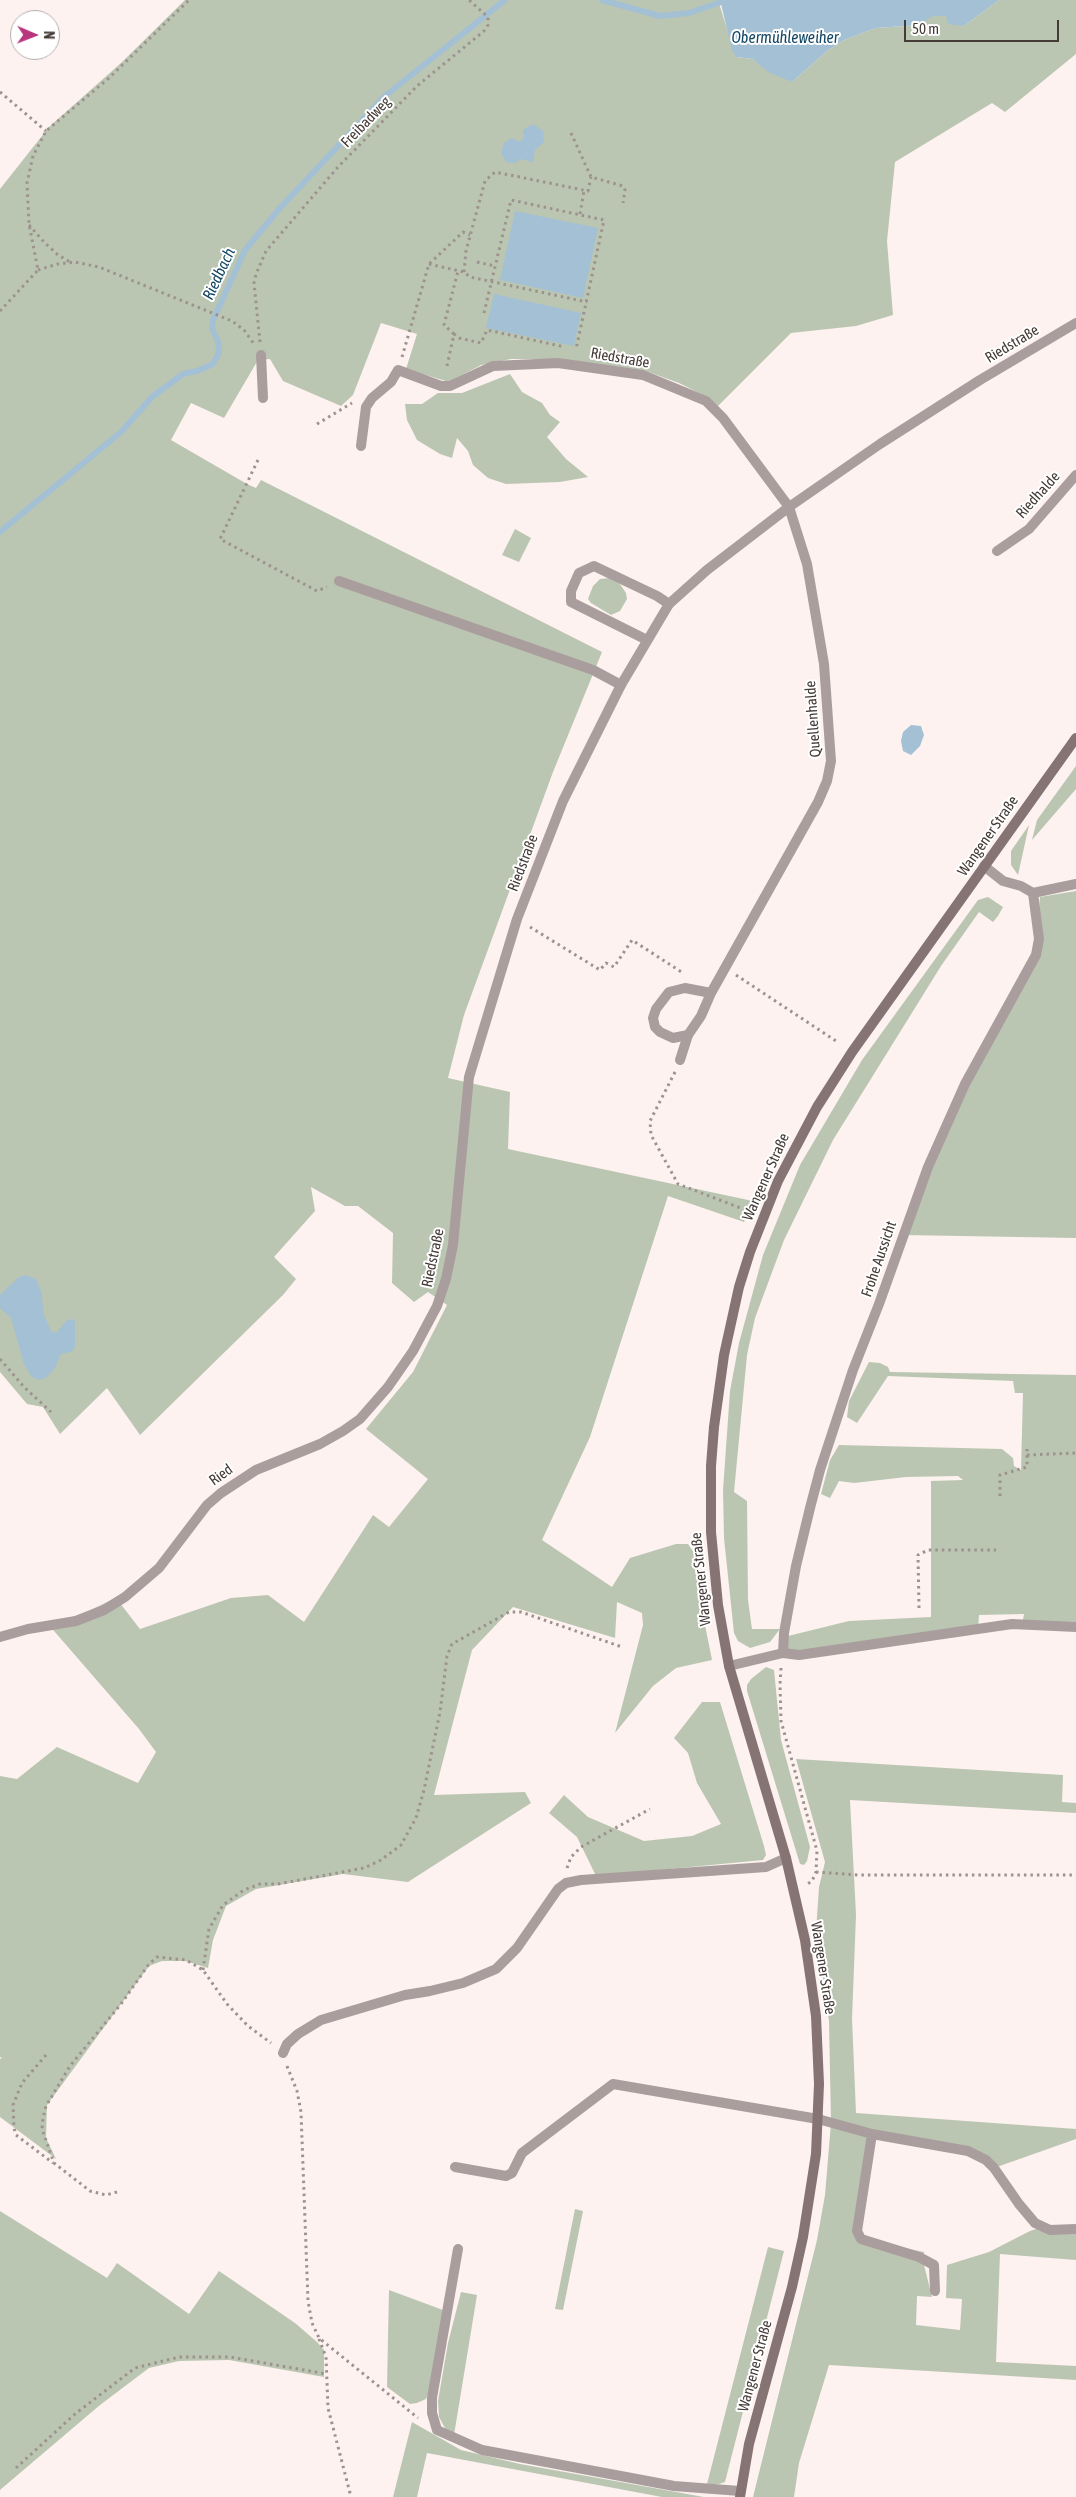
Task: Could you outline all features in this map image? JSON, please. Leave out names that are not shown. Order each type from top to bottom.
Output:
[{"type":"main road","name":"Wangener Straße","points":[[740,2494],[749,2444],[792,2287],[803,2237],[811,2193],[818,2119],[816,2016],[811,1976],[795,1893],[786,1858],[729,1666],[718,1605],[712,1551],[711,1466],[714,1427],[731,1321],[748,1261],[764,1216],[797,1143],[817,1107],[852,1052],[1076,738]]},
{"type":"street","name":"Riedstraße","points":[[437,1306],[446,1279],[453,1245],[469,1077],[517,919],[563,801],[620,685],[669,604],[707,570],[789,507],[896,433],[1076,324]]},
{"type":"street","points":[[261,355],[263,398]]},
{"type":"street","name":"Riedstraße","points":[[398,370],[441,386],[450,386],[480,370],[508,364],[558,363],[651,378],[706,401],[715,409],[789,507]]},
{"type":"street","points":[[361,446],[366,407],[372,398],[391,382],[398,370]]},
{"type":"street","name":"Riedhalde","points":[[997,551],[1029,529],[1076,475]]},
{"type":"street","name":"Quellenhalde","points":[[680,1060],[688,1035],[701,1016],[711,993],[818,802],[827,781],[831,761],[824,664],[807,564],[789,507]]},
{"type":"street","points":[[648,640],[571,602],[571,591],[579,573],[594,566],[657,596],[669,604]]},
{"type":"street","points":[[339,582],[593,670],[620,685]]},
{"type":"street","points":[[984,866],[1003,881],[1021,886],[1033,893],[1076,884]]},
{"type":"street","name":"Frohe Aussicht","points":[[783,1652],[796,1566],[820,1470],[832,1432],[928,1167],[965,1084],[1036,955],[1039,939],[1033,893]]},
{"type":"street","points":[[688,1035],[673,1038],[660,1032],[655,1026],[653,1018],[656,1009],[669,992],[675,990],[693,988],[711,993]]},
{"type":"street","name":"Ried","points":[[0,1637],[28,1629],[76,1621],[104,1610],[125,1597],[159,1568],[207,1505],[220,1493],[256,1470],[320,1444],[360,1419],[388,1387],[413,1352],[437,1306]]},
{"type":"street","points":[[729,1666],[783,1652],[799,1655],[1012,1624],[1076,1627]]},
{"type":"street","points":[[283,2053],[287,2044],[298,2034],[321,2020],[405,1995],[463,1983],[496,1969],[517,1948],[558,1889],[566,1883],[581,1880],[766,1867],[786,1858]]},
{"type":"street","points":[[455,2167],[506,2176],[512,2173],[522,2153],[613,2084],[818,2119],[872,2134],[968,2151],[986,2160],[994,2168],[1035,2223],[1050,2230],[1076,2229]]},
{"type":"street","points":[[872,2134],[857,2231],[861,2239],[919,2257],[934,2265],[935,2291]]},
{"type":"street","points":[[458,2249],[432,2398],[432,2413],[437,2430],[482,2450],[674,2486],[740,2494]]},
{"type":"path","points":[[38,270],[29,224],[27,183],[33,156],[46,131],[109,78],[189,0]]},
{"type":"path","name":"Freibadweg","points":[[261,355],[254,283],[259,264],[266,252],[338,167],[417,86],[484,31],[488,25],[488,17],[469,0]]},
{"type":"path","points":[[0,92],[46,131]]},
{"type":"path","points":[[464,272],[466,252],[485,181],[495,172],[588,191],[591,177],[571,133]]},
{"type":"path","points":[[591,177],[623,186],[625,195],[623,203]]},
{"type":"path","points":[[580,214],[584,191]]},
{"type":"path","points":[[458,271],[444,325],[459,338],[481,343],[487,330],[577,349],[604,220],[511,200],[484,313]]},
{"type":"path","points":[[29,224],[58,256],[71,263]]},
{"type":"path","points":[[398,370],[429,264],[463,232],[470,235]]},
{"type":"path","points":[[477,262],[495,266]]},
{"type":"path","points":[[0,310],[38,270],[58,264],[71,263],[98,267],[232,322],[244,330],[261,355]]},
{"type":"path","points":[[429,264],[464,272],[470,277],[587,302]]},
{"type":"path","points":[[447,366],[454,334]]},
{"type":"path","points":[[317,424],[356,401],[372,398]]},
{"type":"path","points":[[258,460],[220,539],[318,591],[339,582]]},
{"type":"path","points":[[517,919],[600,970],[606,963],[614,967],[632,940],[685,974]]},
{"type":"path","points":[[726,968],[852,1052]]},
{"type":"path","points":[[680,1060],[650,1122],[651,1135],[678,1184],[764,1216]]},
{"type":"path","points":[[0,1359],[51,1412]]},
{"type":"path","points":[[1000,1496],[1000,1475],[1027,1467],[1027,1449]]},
{"type":"path","points":[[1027,1455],[1076,1453]]},
{"type":"path","points":[[919,1608],[918,1556],[928,1550],[996,1550]]},
{"type":"path","points":[[203,1970],[209,1929],[223,1905],[244,1890],[260,1884],[278,1884],[364,1868],[381,1860],[401,1845],[416,1818],[424,1790],[440,1712],[447,1656],[452,1644],[509,1612],[515,1612],[622,1647]]},
{"type":"path","points":[[783,1652],[780,1684],[781,1722],[817,1851],[816,1872],[812,1881],[795,1893]]},
{"type":"path","points":[[566,1883],[568,1863],[581,1847],[650,1809]]},
{"type":"path","points":[[816,1872],[859,1875],[1076,1875]]},
{"type":"path","points":[[54,2163],[42,2129],[46,2106],[70,2066],[121,2004],[149,1964],[157,1957],[186,1960],[203,1970],[228,2004],[243,2020],[283,2053],[297,2091],[301,2112],[309,2307],[326,2357],[328,2408],[351,2497]]},
{"type":"path","points":[[46,2055],[22,2083],[13,2105],[16,2135],[90,2192],[106,2195],[116,2192]]},
{"type":"path","points":[[319,2338],[406,2410],[437,2430]]},
{"type":"path","points":[[16,2468],[76,2414],[135,2368],[179,2357],[230,2356],[327,2374]]},
{"type":"green space","points":[[185,0],[718,0],[736,57],[753,59],[792,82],[827,51],[844,40],[876,28],[920,25],[929,17],[936,16],[947,16],[964,26],[999,0],[1076,0],[1076,54],[1005,112],[992,103],[895,162],[887,241],[893,315],[856,326],[791,333],[718,406],[707,397],[679,383],[643,370],[556,359],[511,359],[481,365],[449,382],[406,369],[417,334],[381,323],[353,395],[341,406],[283,381],[270,359],[258,360],[224,418],[191,403],[171,440],[247,484],[256,488],[261,480],[602,652],[553,772],[464,1015],[448,1078],[510,1092],[508,1149],[753,1201],[744,1222],[668,1196],[590,1437],[542,1540],[612,1587],[630,1558],[676,1544],[688,1544],[697,1557],[704,1620],[712,1660],[676,1668],[653,1686],[615,1733],[643,1625],[642,1613],[617,1602],[615,1638],[513,1607],[472,1650],[434,1795],[525,1792],[531,1803],[408,1882],[343,1874],[256,1889],[226,1906],[213,1940],[208,1968],[185,1961],[162,1961],[149,1966],[47,2105],[46,2138],[56,2159],[0,2117],[0,2059],[2,2058],[0,2057],[0,1776],[17,1779],[57,1747],[138,1783],[156,1752],[139,1729],[48,1624],[82,1614],[116,1598],[140,1629],[231,1598],[268,1595],[304,1622],[373,1515],[389,1527],[428,1479],[366,1429],[413,1372],[447,1305],[428,1292],[414,1302],[392,1283],[393,1233],[358,1206],[345,1206],[311,1187],[315,1211],[274,1257],[296,1279],[283,1295],[140,1435],[107,1388],[60,1434],[43,1407],[27,1404],[0,1372],[0,189],[49,127],[121,63]]},
{"type":"green space","points":[[510,374],[522,392],[542,403],[550,415],[560,422],[547,437],[566,459],[588,477],[560,482],[506,484],[488,478],[473,465],[468,451],[457,438],[452,458],[440,454],[417,440],[407,420],[405,404],[422,404],[438,393],[462,393]]},
{"type":"green space","points":[[515,529],[531,538],[519,562],[502,555]]},
{"type":"green space","points":[[610,578],[620,584],[626,593],[627,599],[620,611],[611,615],[591,603],[588,599],[593,586],[600,579]]},
{"type":"green space","points":[[1076,766],[1076,789],[1032,840],[1037,820]]},
{"type":"green space","points":[[1029,825],[1018,875],[1011,865],[1011,851]]},
{"type":"green space","points":[[1076,891],[1076,1238],[903,1235],[928,1167],[1036,955],[1040,897]]},
{"type":"green space","points":[[988,897],[1003,907],[993,922],[979,912],[941,966],[833,1140],[784,1240],[755,1318],[747,1355],[734,1492],[747,1501],[748,1600],[752,1629],[780,1629],[770,1642],[750,1648],[738,1641],[734,1633],[724,1538],[723,1490],[730,1391],[739,1343],[763,1255],[800,1165],[862,1060],[978,900]]},
{"type":"green space","points":[[869,1362],[880,1363],[888,1367],[890,1372],[1076,1375],[1076,1627],[1022,1625],[1024,1614],[979,1615],[978,1629],[788,1653],[788,1636],[849,1621],[931,1617],[931,1481],[963,1480],[958,1476],[906,1477],[854,1483],[839,1481],[830,1498],[821,1494],[830,1460],[839,1445],[1002,1449],[1013,1458],[1014,1466],[1021,1470],[1023,1393],[1015,1393],[1013,1381],[888,1376],[857,1423],[847,1417],[849,1401]]},
{"type":"green space","points":[[766,1667],[774,1670],[781,1740],[810,1847],[807,1861],[804,1865],[800,1864],[747,1691],[747,1685],[751,1679]]},
{"type":"green space","points":[[702,1702],[720,1702],[764,1846],[766,1855],[763,1860],[596,1876],[577,1837],[549,1813],[564,1795],[588,1817],[644,1841],[692,1836],[721,1824],[697,1783],[688,1753],[674,1738]]},
{"type":"green space","points":[[796,1759],[1063,1775],[1062,1802],[1076,1803],[1076,1813],[850,1800],[856,1915],[852,2019],[856,2113],[1076,2129],[1076,2139],[994,2168],[986,2160],[872,2134],[857,2231],[861,2239],[924,2252],[924,2265],[932,2297],[917,2296],[916,2325],[960,2330],[962,2299],[946,2298],[947,2265],[989,2252],[1030,2231],[1042,2227],[1076,2229],[1076,2260],[1000,2254],[996,2362],[1076,2366],[1076,2380],[829,2365],[799,2463],[794,2497],[753,2497],[817,2240],[825,2195],[831,2123],[829,2021],[816,1931],[819,1887],[825,1862]]},
{"type":"green space","points":[[575,2209],[583,2211],[563,2310],[555,2309]]},
{"type":"green space","points":[[0,2211],[107,2278],[117,2263],[189,2314],[219,2271],[295,2323],[317,2342],[324,2350],[324,2377],[229,2360],[179,2361],[149,2368],[100,2405],[0,2490]]},
{"type":"green space","points":[[768,2247],[784,2251],[725,2482],[707,2484]]},
{"type":"green space","points":[[389,2290],[443,2310],[430,2390],[426,2399],[417,2403],[410,2404],[387,2387]]},
{"type":"green space","points":[[461,2292],[477,2295],[454,2435],[446,2430],[439,2417],[438,2401],[448,2343]]},
{"type":"green space","points":[[412,2422],[461,2450],[520,2464],[704,2497],[662,2497],[427,2453],[417,2497],[393,2497]]},
{"type":"water","name":"Obermühleweiher","points":[[718,0],[999,0],[964,26],[948,24],[946,16],[936,16],[929,18],[920,25],[876,28],[844,40],[827,51],[792,82],[768,72],[753,59],[736,57],[732,50],[721,4]]},
{"type":"water","points":[[533,124],[543,131],[544,142],[535,150],[533,162],[521,159],[515,163],[506,162],[501,153],[504,143],[512,138],[519,142],[524,137],[523,130]]},
{"type":"water","points":[[515,211],[598,228],[583,298],[500,280]]},
{"type":"water","points":[[494,294],[581,313],[574,346],[486,328]]},
{"type":"water","points":[[911,725],[921,726],[924,735],[920,746],[911,755],[903,751],[901,741],[903,732]]},
{"type":"water","points":[[26,1275],[36,1279],[41,1291],[44,1315],[51,1331],[56,1333],[67,1320],[73,1319],[75,1321],[75,1347],[71,1352],[61,1354],[55,1368],[46,1378],[38,1380],[31,1376],[24,1364],[11,1318],[0,1308],[0,1295],[19,1277]]},
{"type":"waterway","name":"Riedbach","points":[[0,532],[121,432],[152,397],[183,374],[197,371],[213,364],[219,353],[218,341],[212,329],[213,320],[245,250],[280,208],[385,96],[505,0]]},
{"type":"waterway","name":"Riedbach","points":[[602,0],[660,16],[689,13],[727,0]]}]
